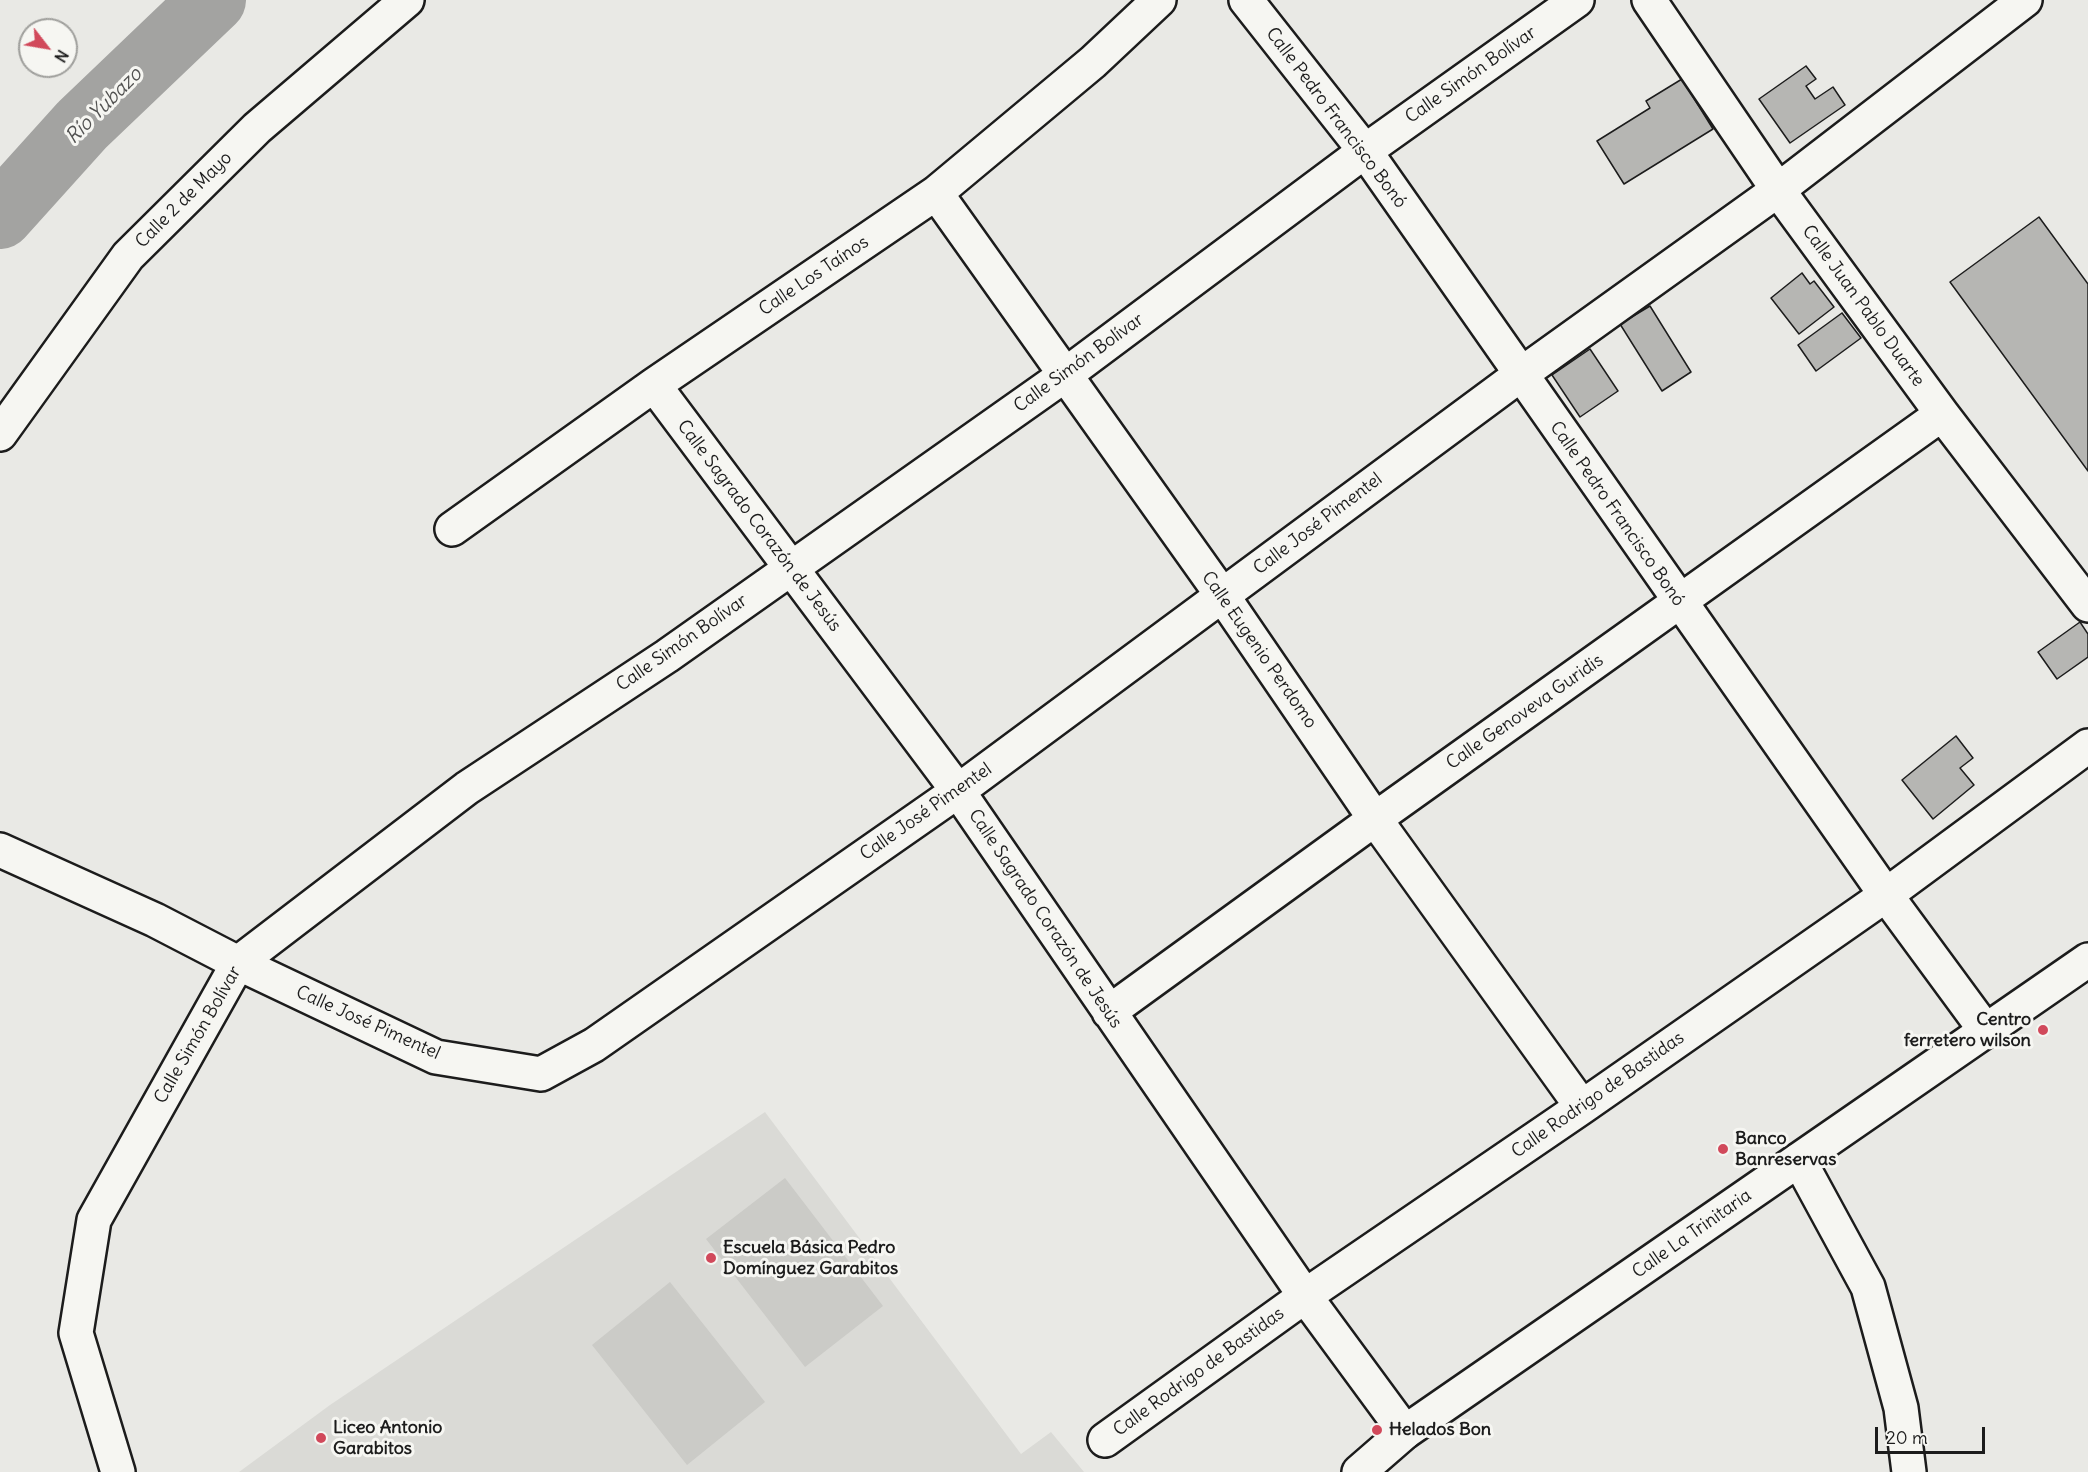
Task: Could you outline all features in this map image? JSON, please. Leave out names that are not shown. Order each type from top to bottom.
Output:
[{"type":"street","name":"Calle 2 de Mayo","points":[[0,434],[128,256],[257,128],[406,0]]},
{"type":"street","name":"Calle Los Taínos","points":[[452,529],[654,385],[936,193],[1094,62],[1159,0]]},
{"type":"street","name":"Calle Pedro Francisco Bonó","points":[[1246,0],[1365,151],[1679,603],[1886,896],[1986,1031]]},
{"type":"street","name":"Calle Simón Bolívar","points":[[118,1472],[76,1333],[94,1220],[238,963],[467,788],[667,656],[1065,375],[1365,151],[1577,0]]},
{"type":"street","name":"Calle Juan Pablo Duarte","points":[[1649,0],[1778,190],[1942,414],[2088,605]]},
{"type":"street","name":"Calle José Pimentel","points":[[0,850],[155,920],[238,963],[436,1057],[542,1074],[594,1045],[958,791],[1520,375],[1778,190],[2012,4]]},
{"type":"street","name":"Calle Eugenio Perdomo","points":[[936,193],[1222,595],[1375,819],[1582,1107]]},
{"type":"street","name":"Calle Sagrado Corazón de Jesús","points":[[654,385],[958,791],[1305,1296],[1405,1432]]},
{"type":"street","name":"Calle Genoveva Guridis","points":[[1109,1012],[1942,414]]},
{"type":"street","name":"Calle Rodrigo de Bastidas","points":[[1105,1440],[1305,1296],[1886,896],[2088,746]]},
{"type":"street","name":"Calle La Trinitaria","points":[[1359,1472],[1405,1432],[2088,960]]},
{"type":"street","points":[[1799,1160],[1868,1287],[1901,1408],[1909,1472]]},
{"type":"shaded area","name":"Escuela Básica Pedro Domínguez Garabitos","points":[[765,1112],[1021,1454],[1051,1432],[1084,1472],[239,1472],[330,1405]]},
{"type":"shaded area","points":[[785,1178],[883,1306],[805,1367],[706,1239]]},
{"type":"shaded area","points":[[670,1282],[765,1402],[687,1465],[592,1345]]},
{"type":"building","points":[[1806,66],[1816,79],[1806,86],[1815,99],[1833,87],[1845,105],[1790,143],[1759,99]]},
{"type":"building","points":[[1682,79],[1713,129],[1624,184],[1597,141],[1650,108],[1646,101]]},
{"type":"building","points":[[2039,217],[2088,284],[2088,471],[1950,282]]},
{"type":"building","points":[[1802,273],[1810,284],[1814,281],[1834,307],[1799,334],[1771,298]]},
{"type":"building","points":[[1650,306],[1691,372],[1662,391],[1620,324]]},
{"type":"building","points":[[1842,313],[1861,338],[1816,371],[1798,345]]},
{"type":"building","points":[[1590,349],[1618,391],[1580,417],[1552,375]]},
{"type":"building","points":[[2080,622],[2088,634],[2088,657],[2057,679],[2038,652]]},
{"type":"building","points":[[1956,736],[1973,758],[1960,768],[1974,785],[1933,819],[1902,780]]},
{"type":"waterway","name":"Río Yubazo","points":[[0,216],[82,125],[213,0]]},
{"type":"place","name":"Centro ferretero wilson","points":[[2043,1030]]},
{"type":"place","name":"Banco Banreservas","points":[[1723,1149]]},
{"type":"place","name":"Escuela Básica Pedro Domínguez Garabitos","points":[[711,1258]]},
{"type":"place","name":"Helados Bon","points":[[1377,1430]]},
{"type":"place","name":"Liceo Antonio Garabitos","points":[[321,1438]]}]
